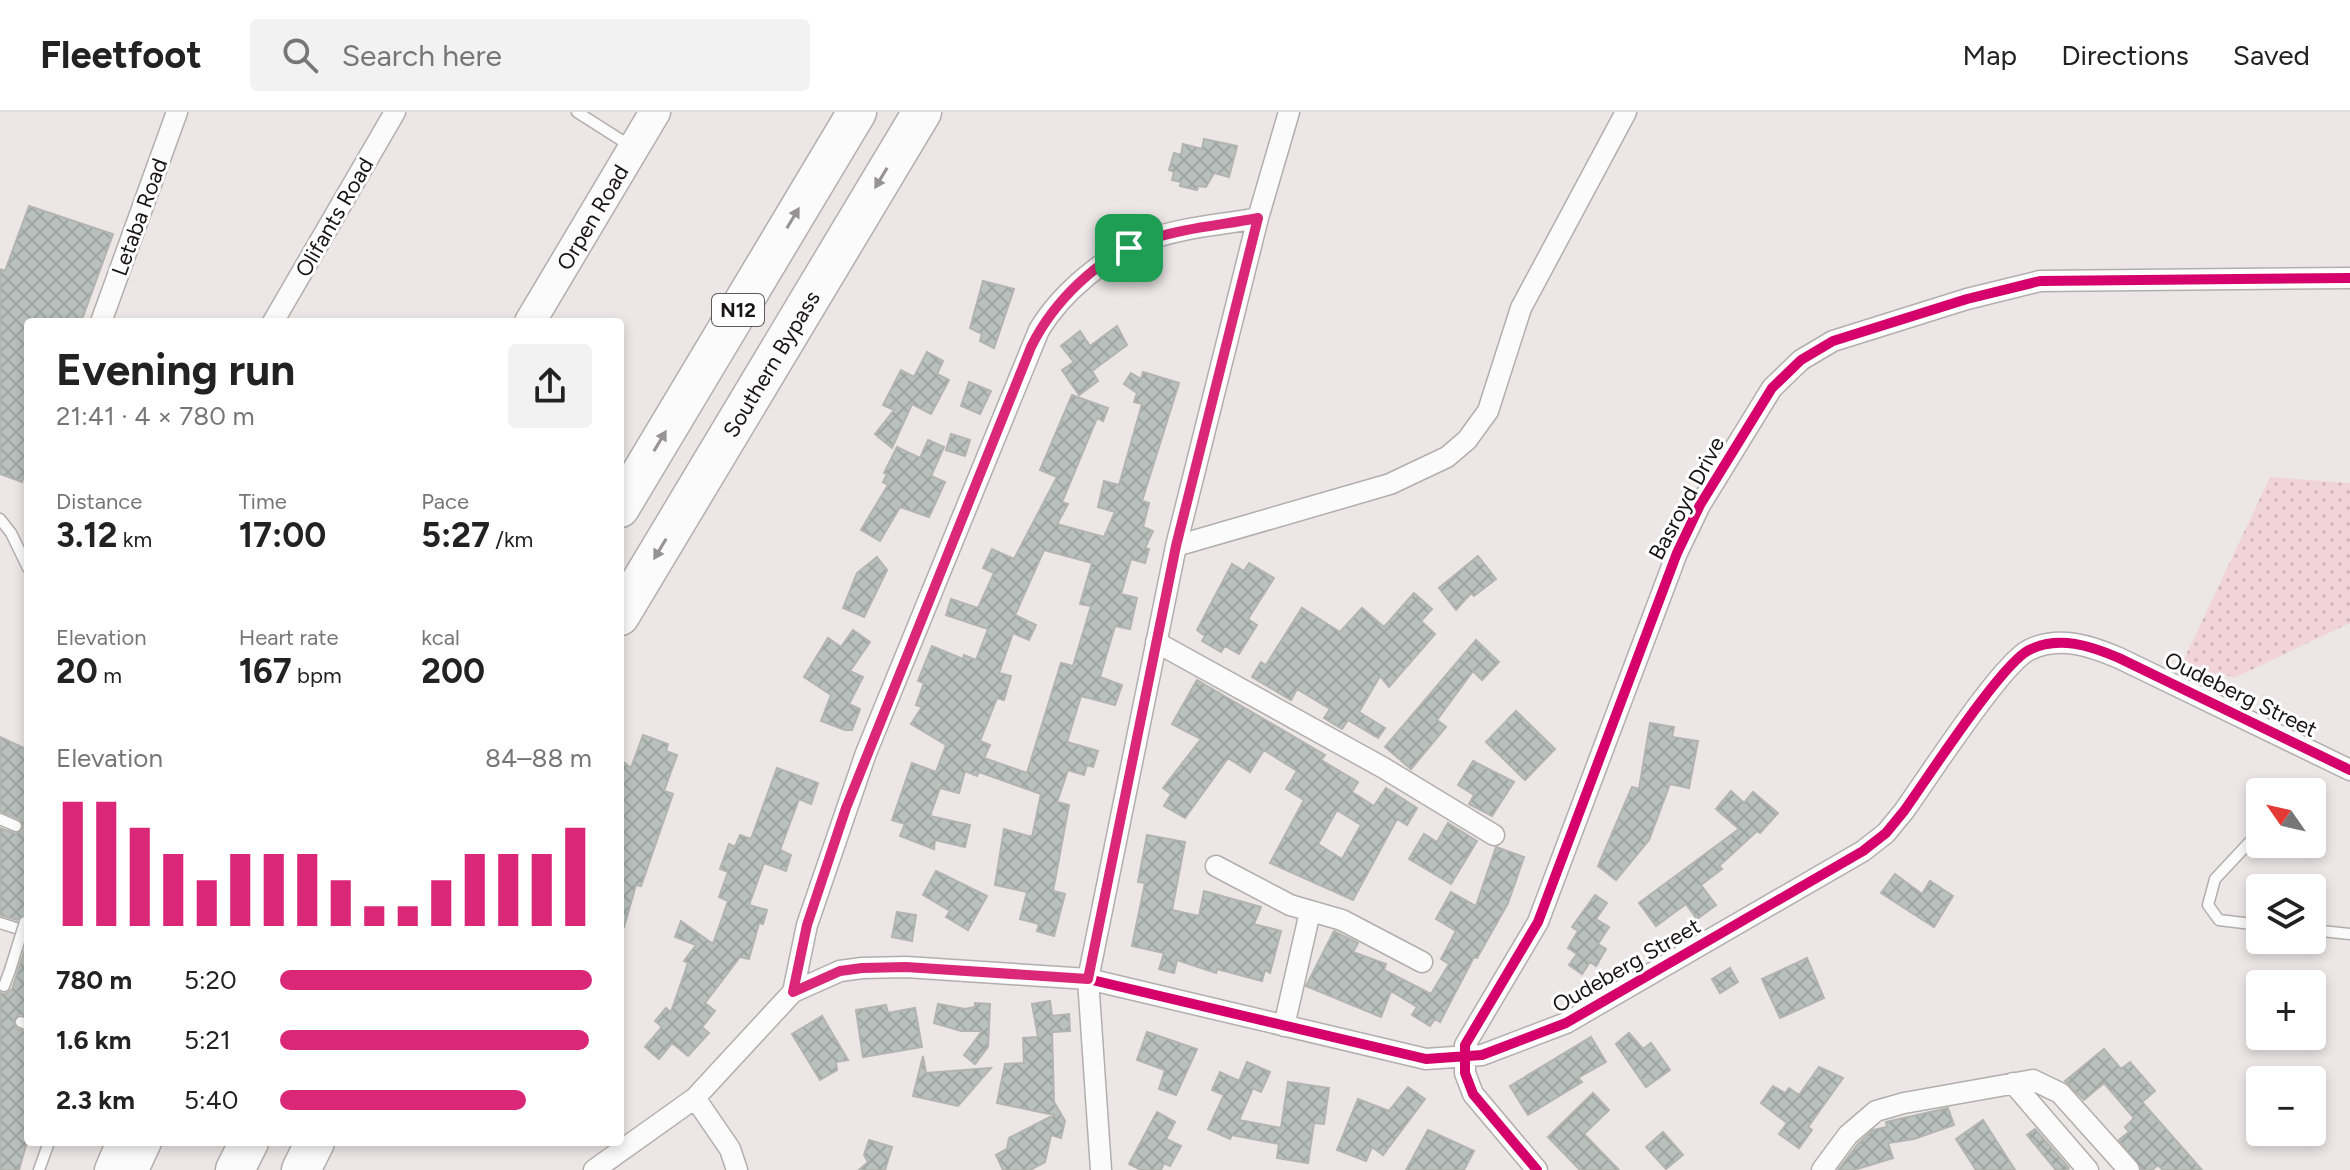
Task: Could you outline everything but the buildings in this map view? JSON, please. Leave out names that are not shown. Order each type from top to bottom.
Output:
[{"type":"highway","name":"N12","points":[[624,501],[857,112]]},
{"type":"highway","name":"Southern Bypass","points":[[624,609],[922,112]]},
{"type":"highway","points":[[235,1170],[247,1146]]},
{"type":"highway","points":[[301,1170],[313,1146]]},
{"type":"street","name":"Letaba Road","points":[[102,318],[177,112]]},
{"type":"street","name":"Olifants Road","points":[[275,318],[395,112]]},
{"type":"street","name":"Orpen Road","points":[[532,318],[655,112]]},
{"type":"street","name":"Orpen Road","points":[[553,318],[676,112]]},
{"type":"street","points":[[1101,1170],[1088,979],[1176,546],[1258,218],[1289,112]]},
{"type":"street","points":[[1176,546],[1374,490],[1434,464],[1461,446],[1488,411],[1521,308],[1626,112]]},
{"type":"street","points":[[594,1170],[695,1098],[793,992],[807,925],[866,753],[1031,347],[1048,315],[1085,280],[1138,243],[1168,234],[1258,218]]},
{"type":"street","name":"Basroyd Drive","points":[[1463,1059],[1466,1040],[1538,922],[1677,553],[1758,408],[1787,372],[1833,341],[1967,299],[2040,281],[2350,278]]},
{"type":"street","points":[[1156,642],[1382,767],[1494,835]]},
{"type":"street","name":"Oudeberg Street","points":[[793,992],[840,971],[862,968],[906,967],[1088,979],[1401,1055],[1463,1059],[1508,1048],[1566,1023],[1863,851],[1886,833],[1904,811],[2007,668],[2020,655],[2041,646],[2080,644],[2107,653],[2350,770]]},
{"type":"street","points":[[1216,866],[1310,912],[1342,920],[1422,962]]},
{"type":"street","points":[[1284,1026],[1310,912]]},
{"type":"street","points":[[1463,1059],[1473,1094],[1537,1170]]},
{"type":"street","points":[[1822,1170],[1848,1135],[1876,1111],[2033,1080],[2060,1093],[2129,1170]]},
{"type":"street","points":[[2013,1083],[2088,1170]]},
{"type":"street","points":[[695,1098],[730,1149],[737,1170]]},
{"type":"street","points":[[110,1170],[120,1146]]},
{"type":"street","points":[[133,1170],[144,1146]]},
{"type":"lane","points":[[577,112],[634,148]]},
{"type":"lane","points":[[0,519],[24,561]]},
{"type":"lane","points":[[0,819],[16,826]]},
{"type":"lane","points":[[2246,846],[2215,879],[2208,905],[2219,920],[2246,923]]},
{"type":"lane","points":[[0,923],[24,923]]},
{"type":"lane","points":[[4,986],[24,931]]},
{"type":"lane","points":[[2326,931],[2350,934]]},
{"type":"lane","points":[[39,1170],[48,1146]]},
{"type":"shaded area","points":[[2270,477],[2350,483],[2350,623],[2234,678],[2220,672],[2206,680],[2179,670]]},
{"type":"cycle path","points":[[1537,1170],[1473,1094],[1465,1073],[1465,1045],[1538,922],[1677,553],[1700,505],[1772,388],[1801,360],[1833,341],[1967,299],[2040,281],[2350,278]]},
{"type":"cycle path","points":[[793,992],[840,971],[862,968],[906,967],[1088,979],[1426,1059],[1482,1055],[1566,1023],[1863,851],[1886,833],[1904,811],[2001,677],[2029,650],[2052,643],[2086,646],[2119,658],[2350,770]]},
{"type":"route","points":[[1258,218],[1176,546],[1088,979],[906,967],[862,968],[840,971],[793,992],[807,925],[866,753],[1031,347],[1057,304],[1129,248],[1168,234],[1258,218]]}]
